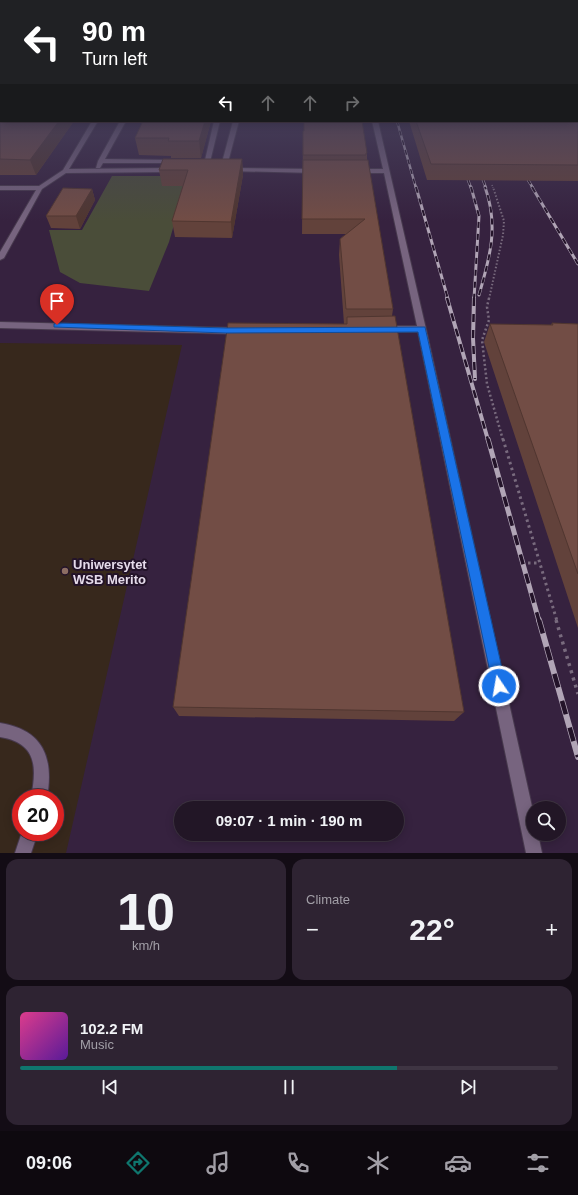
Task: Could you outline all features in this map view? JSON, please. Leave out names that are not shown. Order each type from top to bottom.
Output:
[{"type":"lane","points":[[0,258],[40,188],[65,171],[83,142]]},
{"type":"lane","points":[[96,170],[112,142]]},
{"type":"lane","points":[[191,162],[206,162],[211,142]]},
{"type":"lane","points":[[223,170],[230,142]]},
{"type":"lane","points":[[379,142],[422,329],[534,853]]},
{"type":"lane","points":[[101,161],[184,162]]},
{"type":"lane","points":[[65,171],[178,170]]},
{"type":"lane","points":[[215,170],[323,171]]},
{"type":"lane","points":[[346,171],[385,171]]},
{"type":"lane","points":[[0,188],[40,188]]},
{"type":"lane","points":[[0,325],[250,331]]},
{"type":"lane","points":[[375,329],[422,329]]},
{"type":"lane","points":[[0,730],[16,733],[30,742],[38,753],[42,765],[43,779],[41,789]]},
{"type":"lane","points":[[23,853],[27,841]]},
{"type":"path","points":[[492,185],[501,208],[503,228],[497,266],[487,307],[489,320],[482,340],[487,384],[578,694]]},
{"type":"path","points":[[522,563],[539,563]]},
{"type":"shaded area","points":[[0,142],[578,142],[578,853],[0,853]]},
{"type":"shaded area","name":"Uniwersytet WSB Merito","points":[[0,343],[182,345],[66,853],[0,853]]},
{"type":"green space","points":[[112,176],[188,176],[169,242],[149,291],[80,283],[60,272],[49,230],[82,230]]},
{"type":"building","points":[[0,142],[44,142],[30,160],[0,159]]},
{"type":"building","points":[[303,142],[365,142],[367,153],[366,155],[303,155]]},
{"type":"building","points":[[423,142],[578,142],[578,165],[431,164]]},
{"type":"building","points":[[163,159],[242,159],[231,222],[172,221],[188,170],[159,170]]},
{"type":"building","points":[[303,160],[368,160],[393,309],[346,309],[340,239],[365,219],[302,219]]},
{"type":"building","points":[[63,188],[92,189],[76,216],[46,216]]},
{"type":"building","points":[[395,316],[464,712],[173,707],[228,323],[347,324],[347,317]]},
{"type":"building","points":[[552,323],[578,324],[578,574],[490,324],[553,325]]},
{"type":"railway","points":[[403,142],[416,188]]},
{"type":"railway","points":[[468,180],[471,188]]},
{"type":"railway","points":[[483,180],[486,188]]},
{"type":"railway","points":[[528,180],[533,188]]},
{"type":"railway","points":[[416,187],[448,299]]},
{"type":"railway","points":[[471,187],[479,216],[474,299]]},
{"type":"railway","points":[[479,295],[487,268],[492,228],[492,215],[485,187]]},
{"type":"railway","points":[[532,187],[578,264]]},
{"type":"railway","points":[[447,298],[488,440]]},
{"type":"railway","points":[[474,298],[473,338],[475,379]]},
{"type":"railway","points":[[488,439],[539,621]]},
{"type":"railway","points":[[539,620],[578,757]]},
{"type":"place","name":"Uniwersytet WSB Merito","points":[[65,571]]},
{"type":"route","points":[[57,325],[226,331],[422,329],[499,686]]}]
